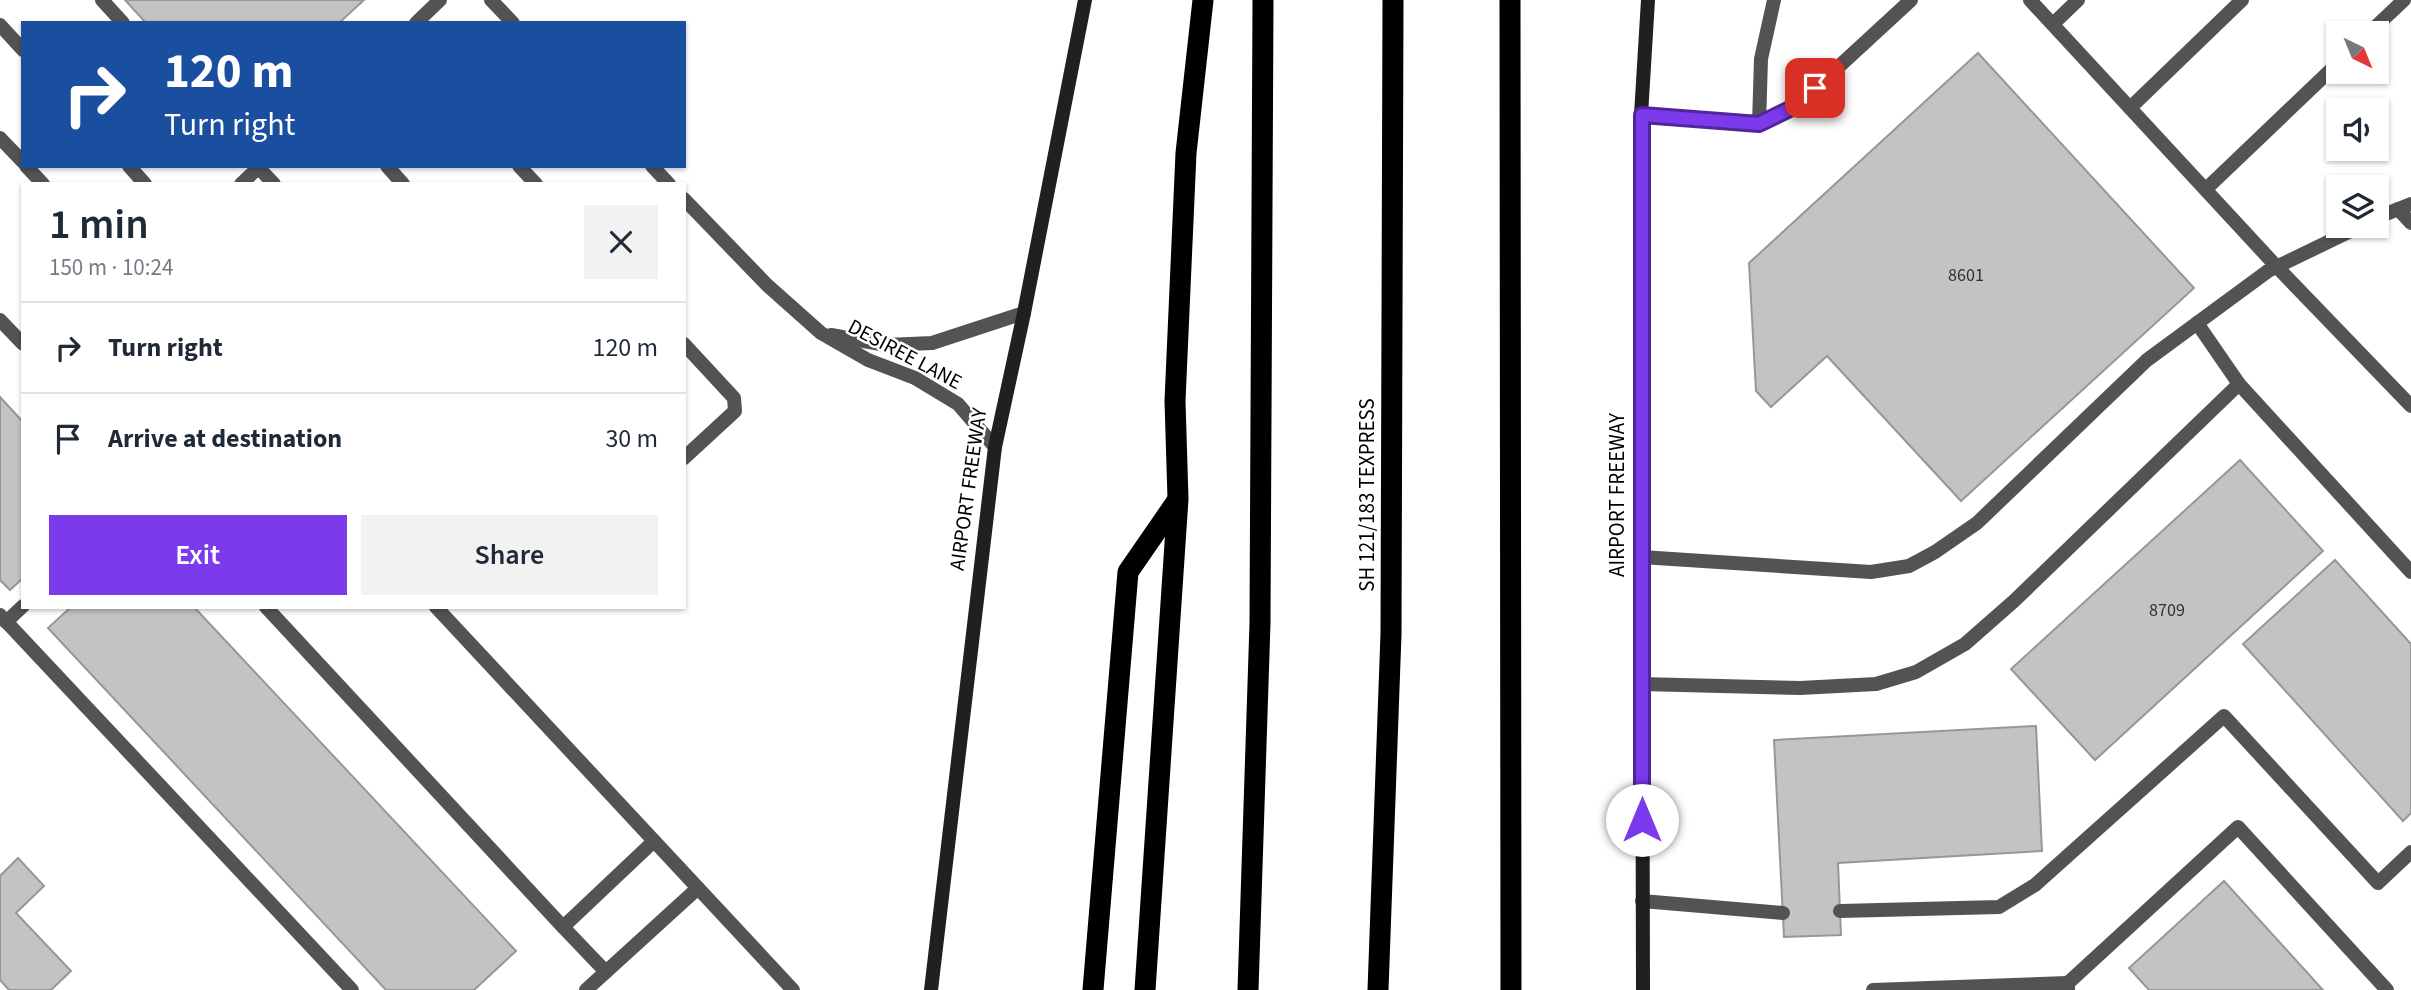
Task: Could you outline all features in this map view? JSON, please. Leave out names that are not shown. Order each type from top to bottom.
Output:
[{"type":"highway","points":[[1146,990],[1178,499],[1175,401],[1185,180],[1203,0]]},
{"type":"highway","points":[[1248,990],[1260,623],[1263,0]]},
{"type":"highway","name":"SH 121/183 TEXPRESS","points":[[1378,990],[1391,635],[1393,0]]},
{"type":"highway","points":[[1510,0],[1511,990]]},
{"type":"highway","points":[[1508,40],[1527,0]]},
{"type":"highway","points":[[1093,990],[1128,572],[1178,499]]},
{"type":"main road","name":"AIRPORT FREEWAY","points":[[931,990],[995,446],[1024,313],[1085,0]]},
{"type":"main road","name":"AIRPORT FREEWAY","points":[[1643,990],[1642,115],[1648,0]]},
{"type":"street","points":[[102,0],[121,21]]},
{"type":"street","points":[[418,21],[440,0]]},
{"type":"street","points":[[491,0],[511,21]]},
{"type":"street","points":[[1759,124],[1761,59],[1774,0]]},
{"type":"street","points":[[1642,115],[1759,124],[1796,106],[1911,0]]},
{"type":"street","points":[[2030,0],[2277,267],[2411,406]]},
{"type":"street","points":[[2053,24],[2078,0]]},
{"type":"street","points":[[2130,108],[2242,0]]},
{"type":"street","points":[[2382,21],[2404,0]]},
{"type":"street","points":[[0,25],[21,48]]},
{"type":"street","points":[[2206,189],[2326,74]]},
{"type":"street","points":[[0,138],[21,160]]},
{"type":"street","points":[[28,168],[41,182]]},
{"type":"street","points":[[131,168],[143,182]]},
{"type":"street","points":[[243,182],[258,168]]},
{"type":"street","points":[[260,168],[272,182]]},
{"type":"street","points":[[389,168],[401,182]]},
{"type":"street","points":[[521,168],[534,182]]},
{"type":"street","points":[[654,168],[667,182]]},
{"type":"street","name":"DESIREE LANE","points":[[686,202],[767,285],[821,333],[868,360],[915,378],[958,404],[995,446]]},
{"type":"street","points":[[2404,206],[2411,223]]},
{"type":"street","points":[[1641,557],[1871,572],[1909,566],[1977,523],[2147,360],[2268,271],[2336,238]]},
{"type":"street","name":"DESIREE LANE","points":[[821,333],[886,345],[932,343],[1024,313]]},
{"type":"street","points":[[0,320],[21,342]]},
{"type":"street","points":[[2197,323],[2239,384],[2411,572]]},
{"type":"street","points":[[686,346],[734,398],[735,411],[686,456]]},
{"type":"street","points":[[1642,684],[1800,688],[1876,684],[1916,672],[1965,644],[2014,601],[2239,384]]},
{"type":"street","points":[[21,607],[3,619],[352,990]]},
{"type":"street","points":[[268,609],[606,972]]},
{"type":"street","points":[[438,609],[793,990]]},
{"type":"street","points":[[1840,911],[1999,907],[2035,885],[2224,716],[2378,883],[2411,852]]},
{"type":"street","points":[[1873,990],[2068,986],[2238,827],[2387,990]]},
{"type":"street","points":[[563,927],[654,841]]},
{"type":"street","points":[[586,990],[698,888]]},
{"type":"street","points":[[1642,901],[1783,913]]},
{"type":"building","points":[[125,0],[364,0],[341,21],[144,21]]},
{"type":"building","points":[[1978,53],[2194,288],[1961,501],[1827,356],[1771,407],[1756,391],[1749,263]]},
{"type":"building","points":[[0,397],[21,420],[21,580],[10,590],[0,580]]},
{"type":"building","points":[[2240,460],[2323,551],[2095,760],[2011,669]]},
{"type":"building","points":[[2335,560],[2411,644],[2411,813],[2403,821],[2243,644]]},
{"type":"building","points":[[69,609],[196,609],[516,951],[474,990],[386,990],[48,628]]},
{"type":"building","points":[[2036,726],[2042,851],[1838,863],[1841,935],[1784,937],[1774,740]]},
{"type":"building","points":[[18,858],[44,886],[16,913],[71,971],[51,990],[9,990],[0,980],[0,876]]},
{"type":"building","points":[[2224,881],[2323,990],[2149,990],[2129,968]]},
{"type":"route","points":[[1642,820],[1642,115],[1759,124],[1796,106],[1815,88]]}]
